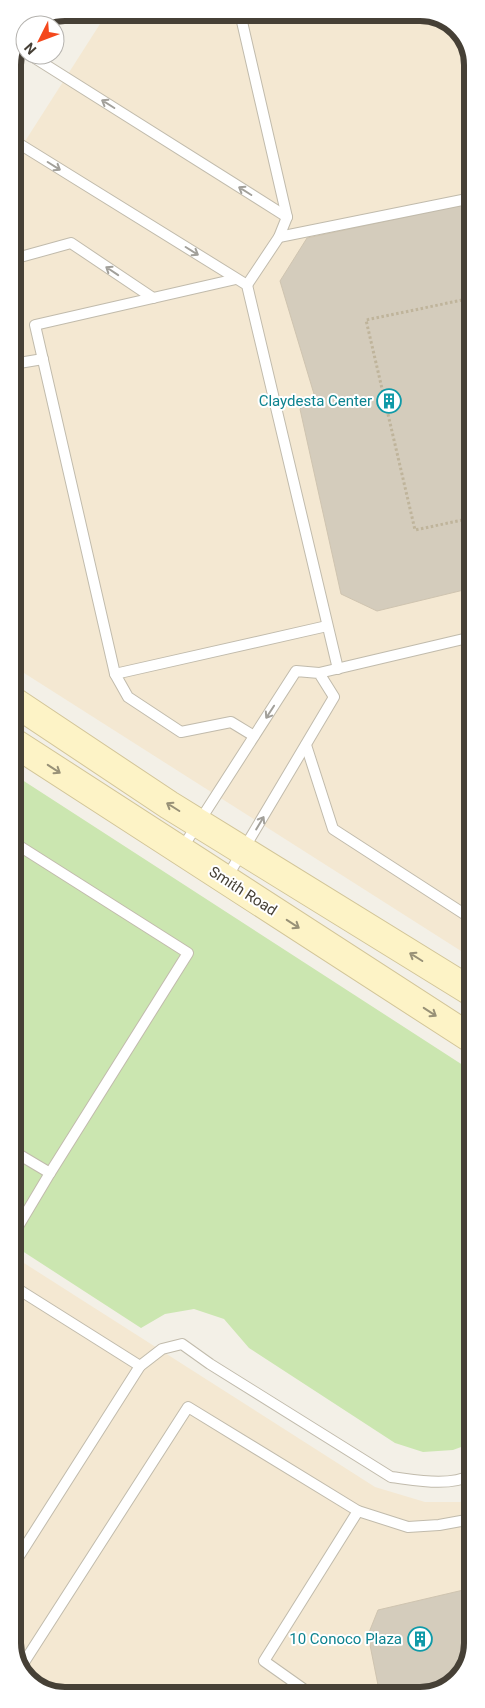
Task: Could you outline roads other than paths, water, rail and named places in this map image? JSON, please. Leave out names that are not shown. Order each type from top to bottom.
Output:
[{"type":"street","points":[[21,706],[198,822],[464,987]]},
{"type":"street","name":"Smith Road","points":[[21,747],[464,1035]]},
{"type":"lane","points":[[242,21],[287,217],[279,237],[246,285]]},
{"type":"lane","points":[[46,65],[287,217]]},
{"type":"lane","points":[[21,146],[246,285],[338,669]]},
{"type":"lane","points":[[279,237],[464,200]]},
{"type":"lane","points":[[21,257],[71,243],[153,298]]},
{"type":"lane","points":[[236,279],[36,325],[115,674],[128,697],[181,732],[231,722],[254,736]]},
{"type":"lane","points":[[21,363],[43,359]]},
{"type":"lane","points":[[115,674],[327,626]]},
{"type":"lane","points":[[180,850],[296,671],[319,673],[464,639]]},
{"type":"lane","points":[[226,880],[334,697],[319,673]]},
{"type":"lane","points":[[306,745],[333,829],[464,914]]},
{"type":"lane","points":[[21,847],[188,953],[21,1222]]},
{"type":"lane","points":[[21,1155],[50,1173]]},
{"type":"lane","points":[[21,1291],[140,1366]]},
{"type":"lane","points":[[21,1553],[140,1366],[162,1349],[182,1344],[210,1364],[391,1477],[424,1482],[464,1479]]},
{"type":"lane","points":[[25,1660],[188,1406],[358,1511],[408,1527],[439,1525],[464,1520]]},
{"type":"lane","points":[[300,1687],[264,1662],[358,1511]]},
{"type":"place","name":"Claydesta Center","points":[[389,401]]},
{"type":"place","name":"10 Conoco Plaza","points":[[420,1639]]}]
